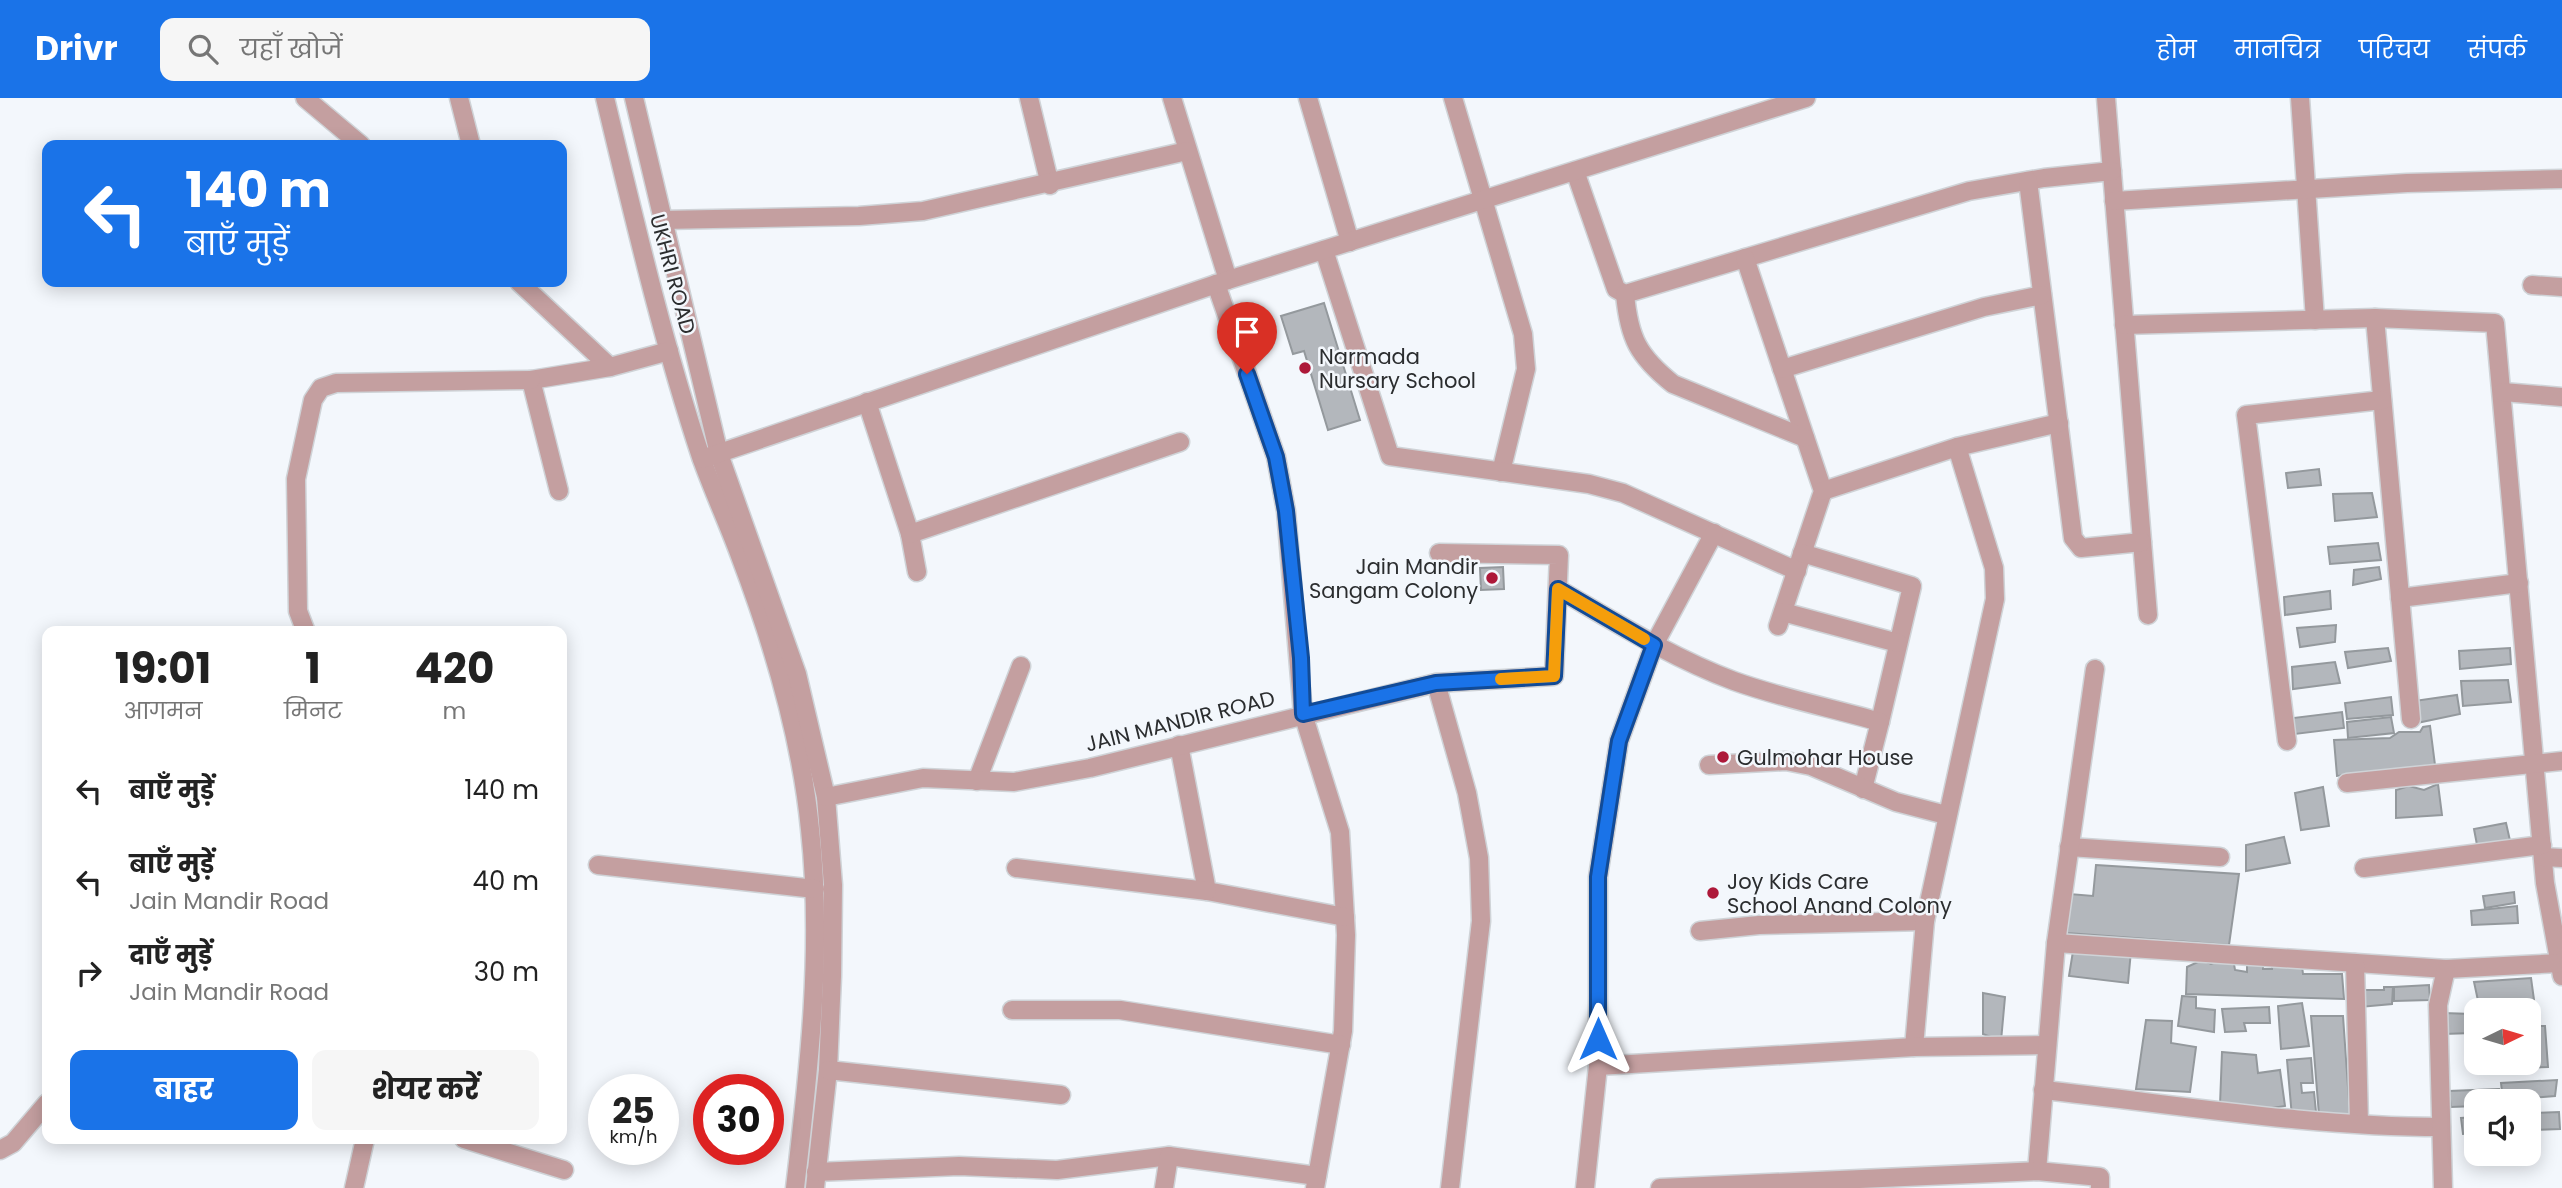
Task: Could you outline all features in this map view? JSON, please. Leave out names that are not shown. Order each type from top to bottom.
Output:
[{"type":"street","points":[[305,98],[355,140]]},
{"type":"street","points":[[459,98],[470,140]]},
{"type":"street","name":"UKHRI ROAD","points":[[605,98],[670,351],[711,456]]},
{"type":"street","points":[[634,98],[663,220],[711,456],[778,674],[803,783],[815,889],[811,1006],[795,1188]]},
{"type":"street","points":[[1029,98],[1050,185]]},
{"type":"street","points":[[711,456],[797,674],[826,797],[833,886],[828,1070],[816,1180],[959,1166],[1057,1170],[1169,1156],[1316,1182],[1341,1045],[1345,917],[1340,832],[1303,714],[1301,658],[1286,511],[1276,457],[1222,282],[1172,98]]},
{"type":"street","points":[[1308,98],[1350,242]]},
{"type":"street","points":[[1453,98],[1523,334],[1526,369],[1501,472]]},
{"type":"street","points":[[711,456],[1222,282],[1575,171],[1774,102],[1806,98]]},
{"type":"street","points":[[2106,98],[2148,615]]},
{"type":"street","points":[[2300,98],[2315,320]]},
{"type":"street","points":[[663,220],[859,216],[923,211],[1050,185],[1187,151]]},
{"type":"street","points":[[1575,171],[1616,289],[1625,293],[1969,191],[2112,171]]},
{"type":"street","points":[[2114,201],[2308,189],[2562,179]]},
{"type":"street","points":[[2028,181],[2073,538],[2081,548],[2142,542]]},
{"type":"street","points":[[1324,250],[1390,456],[1588,484],[1623,494],[1714,533],[1799,562],[1912,586],[1863,789]]},
{"type":"street","points":[[1745,258],[1823,491],[1781,619],[1898,643]]},
{"type":"street","points":[[2532,285],[2562,287]]},
{"type":"street","points":[[524,287],[610,367]]},
{"type":"street","points":[[1625,293],[1628,326],[1638,349],[1655,370],[1674,384],[1805,438]]},
{"type":"street","points":[[1782,369],[1984,307],[2042,295]]},
{"type":"street","points":[[2056,943],[2446,969],[2560,970],[2542,851],[2496,323],[2375,318],[2124,325]]},
{"type":"street","points":[[2375,318],[2411,719]]},
{"type":"street","points":[[304,626],[298,611],[296,479],[313,400],[321,388],[336,383],[531,380],[610,367],[670,351]]},
{"type":"street","points":[[531,380],[559,491]]},
{"type":"street","points":[[2503,392],[2562,397]]},
{"type":"street","points":[[2287,741],[2246,415],[2382,400]]},
{"type":"street","points":[[867,402],[910,534],[918,572]]},
{"type":"street","points":[[1823,491],[1957,447],[2059,423]]},
{"type":"street","points":[[910,534],[1180,442]]},
{"type":"street","points":[[1914,1047],[1925,921],[1995,599],[1994,568],[1957,447]]},
{"type":"street","points":[[1585,1188],[1598,1066],[1598,877],[1619,741],[1654,645],[1714,533]]},
{"type":"street","name":"JAIN MANDIR ROAD","points":[[826,797],[923,778],[1014,782],[1436,683],[1554,676],[1559,555],[1439,553]]},
{"type":"street","points":[[2400,597],[2519,583]]},
{"type":"street","points":[[1558,589],[1654,645],[1736,682],[1880,722]]},
{"type":"street","points":[[977,781],[1021,666]]},
{"type":"street","points":[[2037,1171],[2056,943],[2095,669]]},
{"type":"street","points":[[1436,683],[1469,806],[1479,858],[1481,921],[1450,1188]]},
{"type":"street","points":[[1180,745],[1207,891]]},
{"type":"street","points":[[1709,765],[1786,761],[1811,766],[1896,802],[1946,815]]},
{"type":"street","points":[[2347,783],[2562,761]]},
{"type":"street","points":[[2069,847],[2220,857]]},
{"type":"street","points":[[2364,868],[2542,851],[2562,858]]},
{"type":"street","points":[[598,865],[815,889]]},
{"type":"street","points":[[1016,868],[1207,891],[1345,917]]},
{"type":"street","points":[[1700,931],[1759,926],[1925,921]]},
{"type":"street","points":[[2355,963],[2359,1124]]},
{"type":"street","points":[[2443,1188],[2438,1005],[2446,969]]},
{"type":"street","points":[[1012,1010],[1120,1010],[1341,1045]]},
{"type":"street","points":[[1598,1066],[1914,1047],[2047,1045]]},
{"type":"street","points":[[828,1070],[1061,1096]]},
{"type":"street","points":[[2043,1090],[2359,1124],[2441,1127]]},
{"type":"street","points":[[0,1150],[13,1143],[42,1109]]},
{"type":"street","points":[[354,1188],[364,1144]]},
{"type":"street","points":[[480,1144],[564,1170]]},
{"type":"street","points":[[1164,1188],[1169,1156]]},
{"type":"street","points":[[1660,1188],[2037,1171],[2101,1177],[2100,1188]]},
{"type":"building","points":[[1324,303],[1360,420],[1328,430],[1304,351],[1293,354],[1281,316]]},
{"type":"building","points":[[2319,469],[2321,485],[2288,488],[2286,473]]},
{"type":"building","points":[[2372,493],[2377,517],[2335,521],[2333,494]]},
{"type":"building","points":[[2378,543],[2381,560],[2330,564],[2328,547]]},
{"type":"building","points":[[1503,567],[1504,589],[1481,590],[1480,568]]},
{"type":"building","points":[[2379,567],[2381,579],[2353,585],[2354,570]]},
{"type":"building","points":[[2330,591],[2331,609],[2285,615],[2284,597]]},
{"type":"building","points":[[2336,625],[2335,642],[2300,647],[2297,628]]},
{"type":"building","points":[[2388,648],[2391,661],[2348,668],[2345,652]]},
{"type":"building","points":[[2510,648],[2511,664],[2460,669],[2459,651]]},
{"type":"building","points":[[2335,662],[2340,683],[2293,689],[2292,667]]},
{"type":"building","points":[[2508,680],[2511,702],[2463,706],[2461,681]]},
{"type":"building","points":[[2457,695],[2460,714],[2417,723],[2414,701]]},
{"type":"building","points":[[2391,697],[2393,715],[2347,719],[2345,703]]},
{"type":"building","points":[[2342,712],[2344,728],[2295,734],[2293,718]]},
{"type":"building","points":[[2391,717],[2394,733],[2348,738],[2347,722]]},
{"type":"building","points":[[2430,726],[2435,765],[2337,776],[2334,740],[2390,738],[2399,732],[2420,732],[2423,727]]},
{"type":"building","points":[[2438,784],[2442,815],[2396,818],[2396,790],[2409,786],[2424,790]]},
{"type":"building","points":[[2323,787],[2329,826],[2301,830],[2295,793]]},
{"type":"building","points":[[2506,823],[2511,845],[2478,850],[2474,829]]},
{"type":"building","points":[[2284,837],[2290,863],[2246,871],[2246,845]]},
{"type":"building","points":[[2096,865],[2239,874],[2229,945],[2067,933],[2070,894],[2093,896]]},
{"type":"building","points":[[2514,892],[2515,903],[2485,908],[2483,896]]},
{"type":"building","points":[[2517,906],[2518,923],[2472,925],[2471,911]]},
{"type":"building","points":[[2074,945],[2131,951],[2128,983],[2069,976]]},
{"type":"building","points":[[2202,960],[2211,964],[2221,960],[2234,964],[2235,970],[2247,972],[2247,965],[2263,963],[2263,969],[2272,969],[2272,963],[2302,966],[2303,974],[2342,974],[2344,999],[2186,994],[2187,967]]},
{"type":"building","points":[[2531,978],[2534,998],[2477,998],[2474,982]]},
{"type":"building","points":[[2429,985],[2430,1000],[2394,1001],[2394,987]]},
{"type":"building","points":[[2384,987],[2393,987],[2392,1004],[2360,1007],[2359,990],[2384,990]]},
{"type":"building","points":[[1983,993],[2005,997],[2001,1041],[1983,1034]]},
{"type":"building","points":[[2182,996],[2196,997],[2196,1008],[2215,1010],[2214,1032],[2178,1026]]},
{"type":"building","points":[[2302,1003],[2309,1046],[2281,1049],[2278,1006]]},
{"type":"building","points":[[2269,1007],[2270,1023],[2244,1023],[2246,1031],[2225,1032],[2222,1009]]},
{"type":"building","points":[[2443,1013],[2464,1014],[2464,1033],[2444,1034]]},
{"type":"building","points":[[2311,1016],[2343,1016],[2350,1116],[2319,1115]]},
{"type":"building","points":[[2146,1020],[2172,1021],[2171,1043],[2196,1047],[2190,1092],[2136,1089]]},
{"type":"building","points":[[2541,1026],[2545,1026],[2548,1067],[2541,1067]]},
{"type":"building","points":[[2222,1052],[2256,1055],[2258,1073],[2280,1070],[2285,1106],[2259,1110],[2220,1105]]},
{"type":"building","points":[[2311,1058],[2313,1083],[2301,1083],[2302,1093],[2314,1092],[2316,1112],[2292,1117],[2287,1060]]},
{"type":"building","points":[[2557,1080],[2555,1096],[2541,1097],[2541,1089],[2502,1089],[2501,1083]]},
{"type":"building","points":[[2464,1090],[2464,1106],[2451,1107],[2449,1091]]},
{"type":"building","points":[[2559,1112],[2560,1129],[2541,1130],[2541,1113]]},
{"type":"building","points":[[2461,1118],[2464,1118],[2464,1134],[2463,1134]]},
{"type":"slow traffic","points":[[1501,679],[1554,676],[1558,589],[1644,639]]},
{"type":"place","name":"Narmada Nursary School","points":[[1305,368]]},
{"type":"place","name":"Jain Mandir Sangam Colony","points":[[1492,578]]},
{"type":"place","name":"Gulmohar House","points":[[1723,757]]},
{"type":"place","name":"Joy Kids Care School Anand Colony","points":[[1713,893]]},
{"type":"route","points":[[1247,374],[1276,457],[1286,511],[1301,658],[1303,714],[1436,683],[1554,676],[1558,589],[1654,645],[1619,741],[1598,877],[1598,1039]]}]
